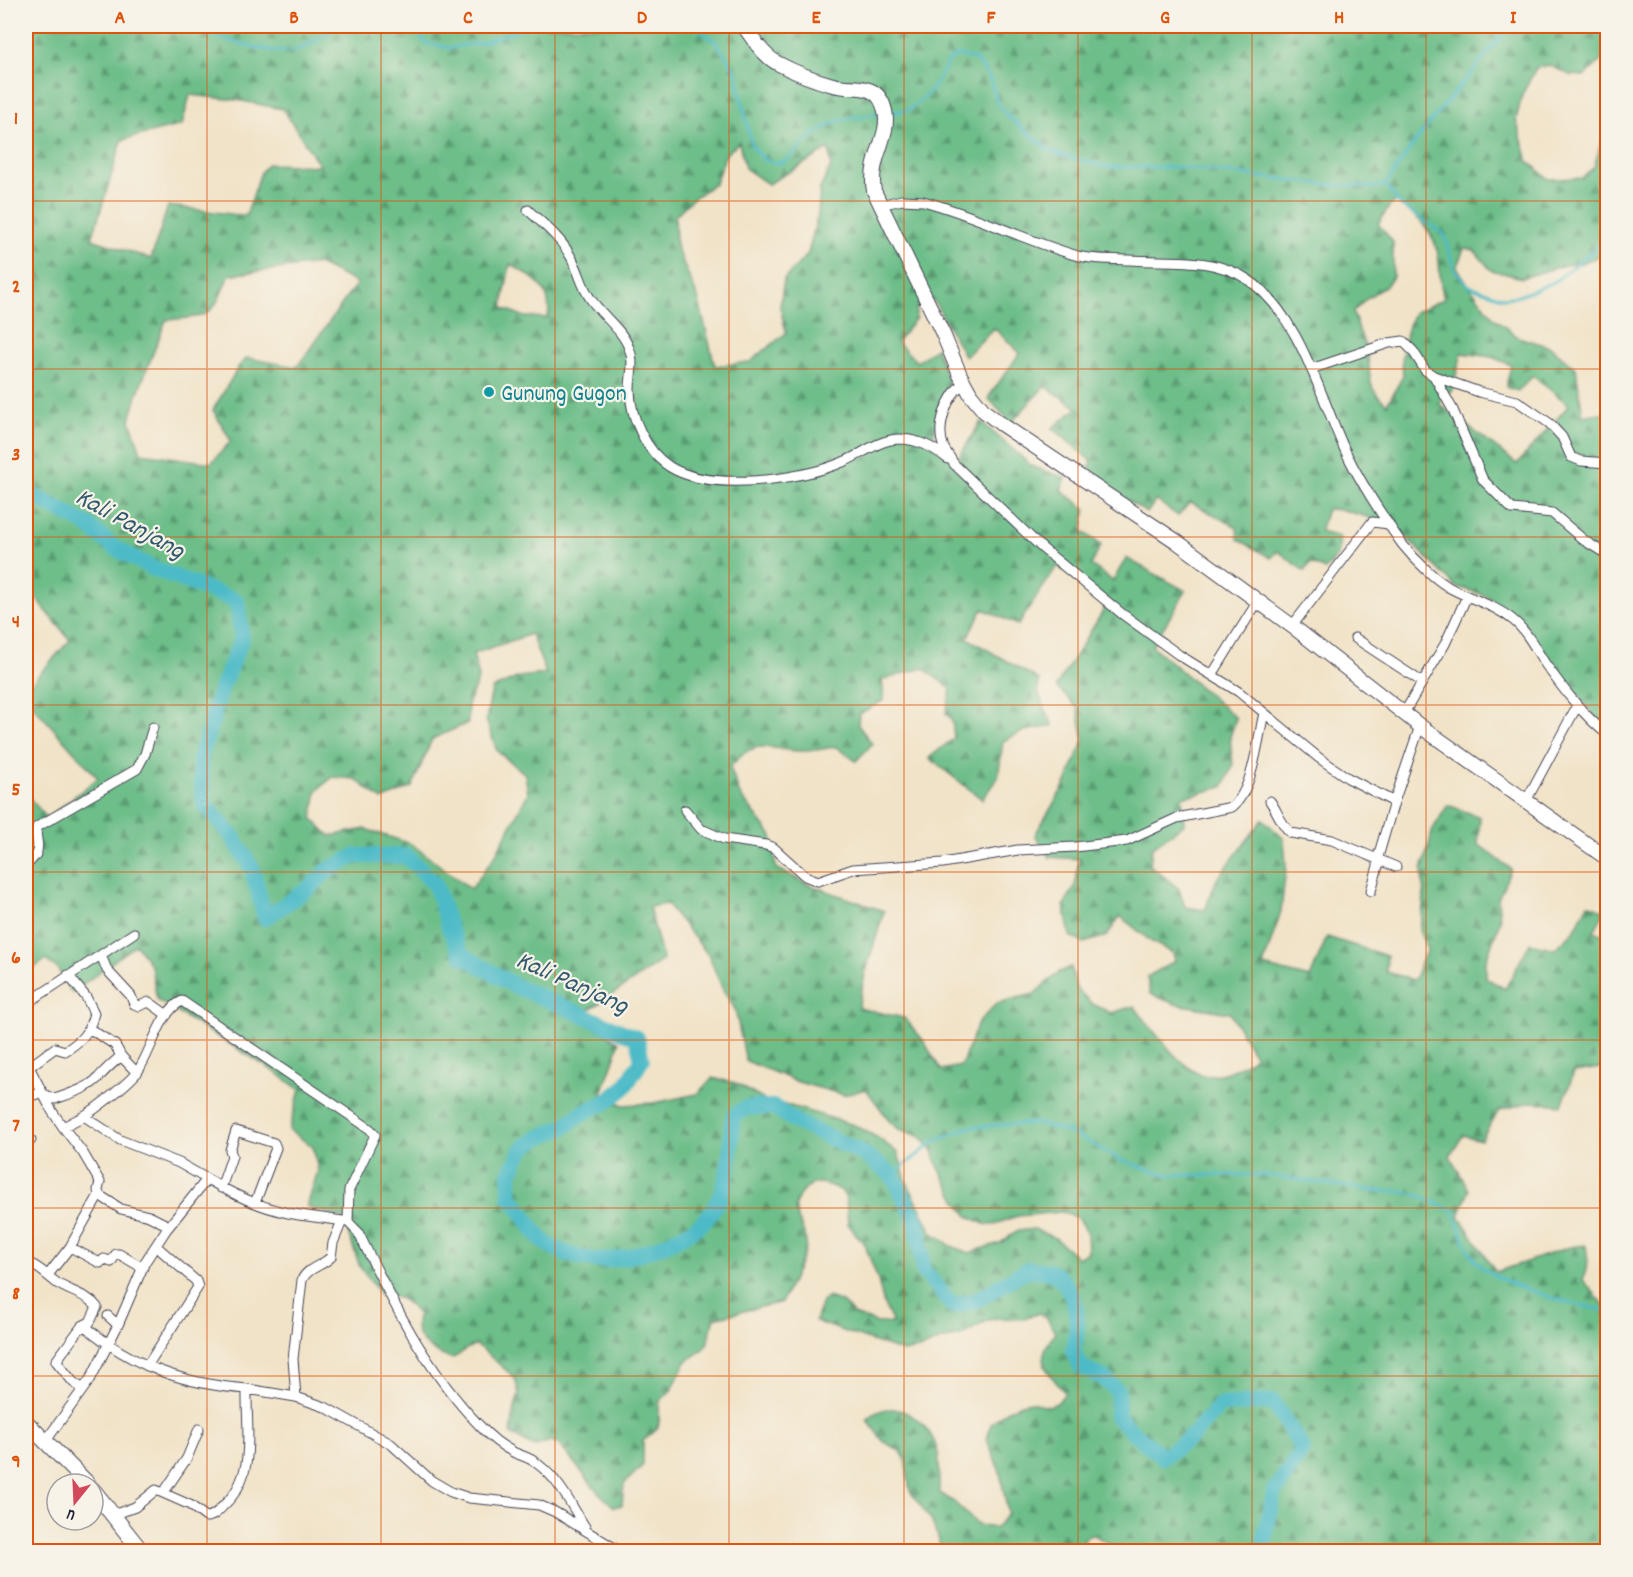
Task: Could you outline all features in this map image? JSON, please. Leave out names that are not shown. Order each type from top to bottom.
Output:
[{"type":"main road","points":[[26,1422],[76,1472]]},
{"type":"main road","points":[[105,1505],[142,1551]]},
{"type":"street","points":[[744,26],[775,62],[835,86],[865,88],[878,97],[885,113],[886,128],[874,161],[872,173],[874,191],[964,382],[984,411],[1176,541],[1292,626],[1420,726],[1608,859]]},
{"type":"street","points":[[880,205],[902,200],[923,201],[1079,256],[1130,261],[1197,261],[1217,265],[1247,279],[1270,299],[1293,331],[1327,402],[1344,448],[1389,524],[1418,562],[1451,589],[1497,609],[1514,620],[1577,706],[1608,735]]},
{"type":"street","points":[[528,210],[558,238],[572,258],[578,277],[590,299],[630,348],[632,410],[639,429],[650,448],[660,460],[673,469],[702,478],[772,480],[821,470],[844,462],[879,444],[897,439],[928,445],[954,464],[1042,548],[1112,606],[1179,655],[1239,692],[1319,758],[1348,778],[1394,802]]},
{"type":"street","points":[[1311,369],[1398,340],[1406,343],[1425,370],[1434,376],[1479,392],[1517,401],[1557,429],[1571,457],[1581,461],[1608,463]]},
{"type":"street","points":[[1434,376],[1453,410],[1483,480],[1512,509],[1552,513],[1585,541],[1608,555]]},
{"type":"street","points":[[954,464],[944,447],[941,432],[948,403],[964,382]]},
{"type":"street","points":[[1292,626],[1372,522],[1389,524]]},
{"type":"street","points":[[1404,713],[1445,644],[1467,596]]},
{"type":"street","points":[[1212,675],[1258,601]]},
{"type":"street","points":[[1355,638],[1422,682]]},
{"type":"street","points":[[1526,801],[1577,706]]},
{"type":"street","points":[[685,810],[701,829],[724,839],[774,848],[800,873],[813,880],[853,869],[943,863],[1018,850],[1127,841],[1177,818],[1232,807],[1242,795],[1248,782],[1264,712]]},
{"type":"street","points":[[1371,891],[1394,802],[1420,726]]},
{"type":"street","points":[[26,866],[36,856],[39,847],[35,833],[37,827],[136,769],[145,754],[153,727]]},
{"type":"street","points":[[1270,801],[1286,829],[1291,832],[1332,840],[1378,857],[1396,867]]},
{"type":"street","points":[[26,1004],[134,933]]},
{"type":"street","points":[[101,955],[107,970],[131,996],[134,1004],[139,1006],[149,1002],[167,1015]]},
{"type":"street","points":[[48,1275],[70,1247],[99,1195],[100,1182],[83,1153],[63,1127],[27,1064],[55,1048],[65,1051],[84,1037],[90,1029],[94,1013],[86,997],[68,975]]},
{"type":"street","points":[[63,1127],[95,1110],[137,1073],[167,1015],[178,1003],[185,1003],[375,1134],[349,1190],[345,1221],[333,1243],[332,1257],[305,1274],[302,1280],[293,1359],[296,1397]]},
{"type":"street","points":[[90,1029],[116,1045],[121,1056],[137,1073]]},
{"type":"street","points":[[26,1096],[43,1093],[55,1099],[82,1089],[99,1077],[103,1070],[121,1056]]},
{"type":"street","points":[[84,1116],[120,1140],[178,1163],[221,1188],[255,1203],[290,1213],[345,1221],[358,1232],[404,1322],[444,1384],[488,1434],[503,1446],[538,1463],[558,1484],[586,1529]]},
{"type":"street","points":[[221,1188],[232,1156],[230,1150],[236,1131],[274,1143],[276,1148],[255,1203]]},
{"type":"street","points":[[45,1442],[83,1389],[108,1345],[143,1268],[156,1246],[207,1179]]},
{"type":"street","points":[[99,1195],[121,1209],[149,1216],[169,1226]]},
{"type":"street","points":[[147,1365],[198,1287],[196,1281],[156,1246]]},
{"type":"street","points":[[70,1247],[100,1263],[104,1259],[111,1262],[116,1254],[119,1254],[143,1268]]},
{"type":"street","points":[[26,1262],[34,1265],[56,1283],[96,1305],[90,1322],[82,1326],[56,1361],[83,1389]]},
{"type":"street","points":[[108,1316],[118,1325]]},
{"type":"street","points":[[85,1326],[108,1345],[168,1375],[192,1382],[296,1397],[325,1407],[391,1444],[432,1481],[451,1492],[469,1498],[539,1505],[586,1529],[621,1551]]},
{"type":"street","points":[[113,1515],[135,1507],[153,1491],[164,1492],[209,1518],[232,1497],[244,1473],[249,1441],[247,1389]]},
{"type":"street","points":[[164,1492],[187,1458],[199,1429]]},
{"type":"green space","points":[[26,26],[1607,26],[1605,55],[1585,76],[1570,75],[1549,65],[1536,68],[1522,95],[1516,120],[1528,161],[1548,179],[1582,178],[1594,167],[1607,123],[1607,253],[1579,264],[1565,265],[1522,278],[1491,270],[1474,250],[1464,248],[1457,267],[1493,317],[1518,337],[1551,347],[1576,369],[1583,416],[1607,412],[1607,726],[1596,717],[1575,692],[1528,629],[1487,596],[1455,586],[1394,525],[1343,510],[1327,509],[1320,532],[1340,537],[1338,555],[1325,570],[1311,563],[1304,571],[1278,551],[1271,558],[1238,539],[1237,527],[1190,502],[1178,516],[1156,500],[1147,513],[1086,474],[1092,462],[1053,428],[1077,408],[1045,386],[1011,423],[988,398],[1020,353],[994,328],[965,357],[933,299],[916,308],[916,318],[897,342],[917,362],[936,348],[949,382],[931,444],[957,460],[981,422],[1033,467],[1066,478],[1061,490],[1086,509],[1082,531],[1101,545],[1091,565],[1113,581],[1126,558],[1186,591],[1152,646],[1236,718],[1230,737],[1233,766],[1223,787],[1182,797],[1185,823],[1152,848],[1150,865],[1179,889],[1185,907],[1205,910],[1217,879],[1263,819],[1284,839],[1286,868],[1281,911],[1263,966],[1310,978],[1327,937],[1387,956],[1386,972],[1414,980],[1427,949],[1420,933],[1424,897],[1422,870],[1433,829],[1448,805],[1480,817],[1478,844],[1511,869],[1498,899],[1500,921],[1486,960],[1486,978],[1505,989],[1530,943],[1555,949],[1574,931],[1588,904],[1605,911],[1594,931],[1607,936],[1607,1067],[1574,1072],[1562,1105],[1532,1102],[1499,1110],[1481,1140],[1463,1135],[1450,1156],[1469,1190],[1459,1216],[1496,1272],[1570,1247],[1586,1245],[1588,1262],[1583,1280],[1607,1308],[1607,1551],[1122,1552],[1090,1534],[1084,1540],[1081,1551],[939,1551],[939,1540],[931,1520],[910,1491],[905,1458],[900,1451],[883,1441],[867,1420],[887,1409],[907,1413],[917,1419],[925,1427],[936,1446],[939,1458],[940,1493],[954,1502],[978,1525],[995,1528],[1008,1514],[1000,1472],[987,1440],[991,1424],[1006,1411],[1021,1404],[1031,1402],[1049,1406],[1057,1403],[1065,1393],[1047,1370],[1043,1358],[1044,1351],[1055,1333],[1047,1318],[1039,1313],[1023,1319],[998,1318],[988,1320],[961,1336],[903,1352],[815,1321],[822,1302],[828,1297],[842,1302],[854,1315],[877,1323],[893,1323],[884,1305],[878,1280],[865,1245],[848,1224],[846,1198],[841,1190],[822,1183],[808,1186],[798,1198],[796,1212],[806,1239],[806,1246],[782,1302],[714,1318],[708,1342],[703,1349],[686,1362],[672,1389],[660,1401],[658,1426],[643,1441],[643,1465],[624,1484],[622,1505],[614,1507],[598,1492],[558,1443],[550,1441],[534,1447],[511,1434],[519,1394],[515,1378],[477,1345],[469,1347],[452,1358],[443,1356],[428,1346],[417,1333],[418,1315],[413,1309],[402,1299],[380,1294],[360,1267],[343,1218],[307,1207],[318,1170],[313,1147],[289,1130],[300,1090],[274,1071],[157,1000],[151,966],[136,944],[72,993],[57,968],[45,960],[26,974],[26,794],[47,818],[98,778],[26,698],[26,689],[70,640],[26,586]],"holes":[[[190,95],[237,100],[283,109],[320,166],[268,164],[261,172],[246,216],[168,206],[151,259],[92,239],[122,140],[182,125]],[[739,142],[745,168],[768,184],[829,149],[831,166],[820,189],[818,214],[808,254],[784,279],[780,306],[786,333],[750,362],[715,366],[698,298],[676,246],[675,216],[691,200],[715,183],[726,154]],[[1396,201],[1425,226],[1437,250],[1444,299],[1415,312],[1408,325],[1402,357],[1403,376],[1387,404],[1371,384],[1367,352],[1353,312],[1368,297],[1386,286],[1393,277],[1393,242],[1378,224],[1389,207]],[[318,264],[357,283],[297,367],[247,358],[239,366],[213,410],[231,441],[211,463],[141,453],[130,420],[138,392],[166,320],[202,315],[214,307],[229,275]],[[510,264],[534,279],[548,298],[548,318],[525,317],[503,308]],[[1462,353],[1492,357],[1511,365],[1506,387],[1518,391],[1533,376],[1569,405],[1517,464],[1439,404],[1452,390]],[[1057,566],[1106,601],[1102,613],[1056,687],[1077,707],[1084,739],[1066,783],[1035,835],[1049,857],[1079,859],[1075,887],[1064,905],[1070,936],[1083,943],[1107,936],[1120,916],[1152,942],[1173,953],[1175,961],[1147,977],[1150,994],[1175,1004],[1230,1013],[1256,1057],[1221,1074],[1208,1076],[1199,1074],[1178,1059],[1134,1006],[1111,1013],[1092,1004],[1076,988],[1071,967],[1058,973],[1034,994],[997,1003],[978,1023],[961,1066],[941,1070],[923,1040],[904,1018],[858,1008],[865,974],[884,911],[807,884],[776,868],[772,836],[740,795],[730,767],[739,757],[756,747],[803,751],[836,747],[856,761],[872,744],[858,725],[859,714],[884,700],[882,680],[923,668],[951,689],[946,713],[952,720],[954,738],[929,758],[982,799],[998,778],[1003,741],[1024,731],[1053,726],[1038,692],[1039,680],[967,638],[983,609],[1018,625]],[[531,634],[546,674],[519,677],[492,689],[486,720],[497,751],[525,774],[528,793],[495,856],[471,889],[411,844],[365,829],[330,836],[312,818],[317,790],[333,777],[355,779],[382,800],[412,787],[432,739],[468,723],[468,704],[479,677],[473,654]],[[667,904],[709,956],[723,990],[735,1009],[746,1061],[798,1082],[844,1095],[866,1089],[891,1123],[899,1129],[921,1137],[933,1151],[937,1164],[957,1202],[968,1216],[984,1224],[992,1225],[1018,1216],[1061,1212],[1070,1214],[1077,1218],[1087,1232],[1088,1252],[1078,1258],[1055,1238],[1034,1229],[1018,1231],[1000,1243],[969,1253],[951,1246],[932,1232],[906,1180],[898,1153],[878,1138],[854,1125],[764,1100],[735,1083],[713,1078],[697,1094],[654,1103],[623,1105],[602,1094],[619,1042],[576,1016],[598,1004],[663,960],[649,907]]]},
{"type":"waterway","points":[[189,26],[243,44],[287,51],[297,50],[337,26]]},
{"type":"waterway","points":[[412,26],[426,43],[451,48],[483,42],[528,26]]},
{"type":"waterway","points":[[694,26],[716,42],[735,70],[752,146],[764,160],[779,163],[787,160],[804,142],[825,127],[840,120],[882,113]]},
{"type":"waterway","points":[[888,113],[908,110],[921,100],[933,88],[951,58],[960,55],[976,60],[981,66],[990,79],[998,105],[1010,118],[1049,150],[1065,156],[1107,167],[1178,167],[1320,184],[1374,187],[1386,185],[1429,123],[1509,26]]},
{"type":"waterway","points":[[1386,185],[1400,205],[1444,234],[1454,269],[1469,286],[1505,298],[1519,296],[1554,282],[1608,239]]},
{"type":"waterway","name":"Kali Panjang","points":[[26,492],[86,524],[115,548],[152,568],[237,601],[242,638],[221,689],[200,759],[204,804],[232,836],[252,868],[265,918],[309,888],[327,871],[355,856],[406,856],[435,884],[450,930],[462,955],[517,987],[637,1038],[642,1060],[624,1088],[606,1102],[580,1114],[564,1127],[540,1137],[523,1148],[510,1174],[510,1197],[550,1246],[585,1259],[607,1260],[648,1251],[691,1231],[710,1214],[722,1191],[729,1167],[733,1117],[745,1108],[774,1107],[796,1122],[864,1154],[892,1175],[918,1224],[923,1270],[953,1306],[975,1301],[1028,1269],[1053,1273],[1064,1282],[1076,1310],[1077,1331],[1073,1351],[1081,1367],[1104,1378],[1118,1392],[1117,1416],[1163,1457],[1191,1437],[1220,1405],[1273,1402],[1303,1449],[1274,1493],[1264,1552]]},
{"type":"waterway","points":[[892,1175],[934,1142],[970,1127],[1037,1123],[1074,1134],[1121,1160],[1156,1172],[1172,1175],[1265,1175],[1378,1191],[1409,1193],[1454,1212],[1474,1259],[1498,1277],[1554,1298],[1608,1309]]},
{"type":"place","name":"Gunung Gugon","points":[[489,392]]}]
